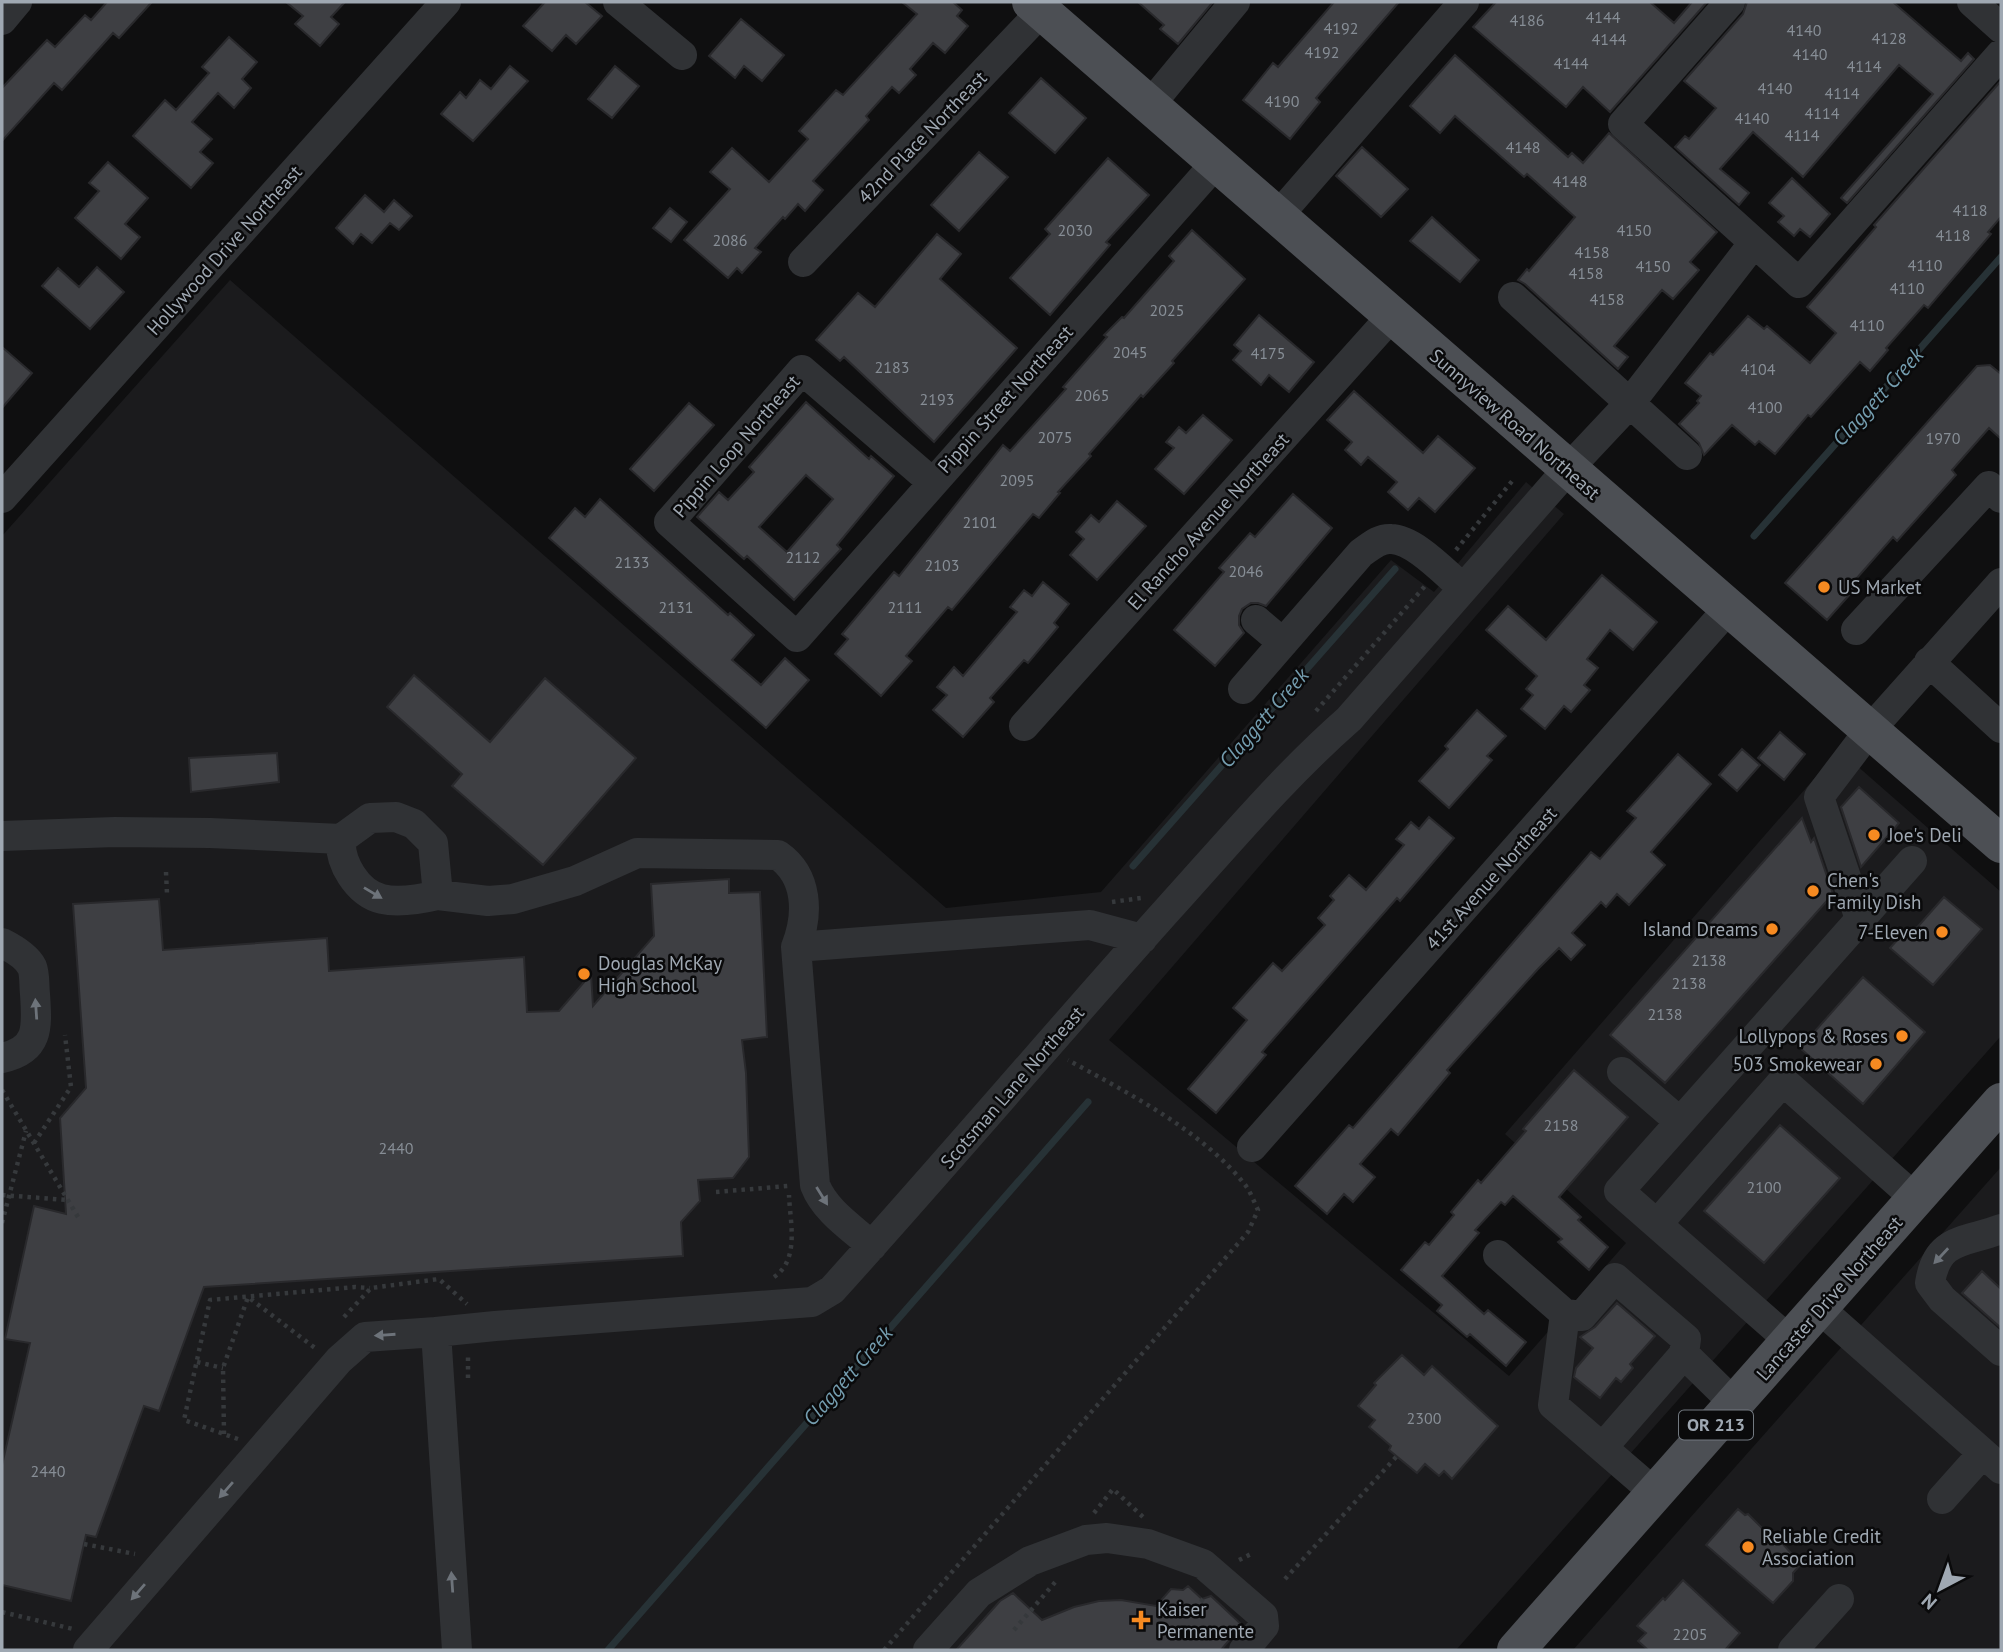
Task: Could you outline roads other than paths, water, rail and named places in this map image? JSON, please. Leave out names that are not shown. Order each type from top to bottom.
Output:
[{"type":"main road","name":"Sunnyview Road Northeast","points":[[1037,7],[2001,844]]},
{"type":"main road","name":"Lancaster Drive Northeast","points":[[1516,1650],[2001,1102]]},
{"type":"street","points":[[2,20],[17,2]]},
{"type":"street","name":"Hollywood Drive Northeast","points":[[2,498],[446,2]]},
{"type":"street","points":[[618,2],[682,55]]},
{"type":"street","points":[[1149,106],[1235,2]]},
{"type":"street","points":[[1277,217],[1464,2]]},
{"type":"street","points":[[1730,2],[1623,124],[1799,283],[2001,54]]},
{"type":"street","points":[[1972,2],[2001,28]]},
{"type":"street","name":"42nd Place Northeast","points":[[803,262],[1037,7]]},
{"type":"street","name":"Pippin Street Northeast","points":[[797,637],[1216,163]]},
{"type":"street","name":"Scotsman Lane Northeast","points":[[84,1641],[339,1360],[365,1337],[812,1302],[832,1290],[1142,939],[1310,754],[1349,719],[1568,469],[1630,403],[1753,244]]},
{"type":"street","points":[[1513,297],[1688,454]]},
{"type":"street","name":"El Rancho Avenue Northeast","points":[[1024,726],[1391,317]]},
{"type":"street","name":"Pippin Loop Northeast","points":[[797,637],[669,522],[775,400],[802,370],[932,482]]},
{"type":"street","points":[[1856,630],[1997,485]]},
{"type":"street","points":[[1243,689],[1361,553],[1377,541],[1390,539],[1412,546],[1463,588]]},
{"type":"street","points":[[1860,919],[1819,797],[1869,731],[2001,583]]},
{"type":"street","name":"41st Avenue Northeast","points":[[1252,1147],[1729,608]]},
{"type":"street","points":[[1256,620],[1283,643]]},
{"type":"street","points":[[1929,662],[2001,728]]},
{"type":"street","points":[[2,836],[128,832],[341,839],[370,818],[396,817],[414,824],[433,844],[438,895]]},
{"type":"street","points":[[341,839],[340,851],[348,872],[368,891],[382,899],[419,899],[438,895],[488,901],[513,899],[575,881],[637,853],[778,855],[791,864],[802,886],[804,927],[796,947],[814,1174],[818,1192],[840,1219],[872,1246]]},
{"type":"street","points":[[1790,1341],[1619,1191],[1912,861]]},
{"type":"street","points":[[796,947],[1090,925],[1142,939]]},
{"type":"street","points":[[2,943],[26,959],[33,969],[37,1026],[30,1042],[16,1055],[2,1058]]},
{"type":"street","points":[[1622,1072],[1680,1122]]},
{"type":"street","points":[[1658,1223],[1783,1081],[1916,1199]]},
{"type":"street","points":[[2001,1229],[1982,1237],[1958,1242],[1943,1251],[1933,1264],[1930,1283],[1942,1299],[2001,1351]]},
{"type":"street","points":[[1498,1255],[1564,1314],[1582,1316],[1615,1279],[1686,1339],[1684,1354],[1603,1447]]},
{"type":"street","points":[[1819,1308],[1992,1461],[1942,1499]]},
{"type":"street","points":[[1564,1314],[1553,1405],[1655,1493]]},
{"type":"street","points":[[436,1332],[457,1650]]},
{"type":"street","points":[[1684,1354],[1735,1404]]},
{"type":"street","points":[[928,1650],[979,1593],[1030,1561],[1086,1539],[1107,1538],[1148,1544],[1203,1564],[1263,1616],[1264,1626],[1244,1650]]},
{"type":"street","points":[[1793,1650],[1839,1599]]},
{"type":"waterway","name":"Claggett Creek","points":[[1754,536],[2001,257]]},
{"type":"waterway","name":"Claggett Creek","points":[[1133,866],[1395,569]]},
{"type":"waterway","name":"Claggett Creek","points":[[608,1650],[1088,1102]]},
{"type":"place","name":"US Market","points":[[1824,587]]},
{"type":"place","name":"Joe's Deli","points":[[1874,835]]},
{"type":"place","name":"Chen's Family Dish","points":[[1813,891]]},
{"type":"place","name":"Island Dreams","points":[[1772,929]]},
{"type":"place","name":"7-Eleven","points":[[1942,932]]},
{"type":"place","name":"Douglas McKay High School","points":[[584,974]]},
{"type":"place","name":"Lollypops & Roses","points":[[1902,1036]]},
{"type":"place","name":"503 Smokewear","points":[[1876,1064]]},
{"type":"place","name":"Reliable Credit Association","points":[[1748,1547]]},
{"type":"place","name":"Kaiser Permanente","points":[[1141,1620]]}]
